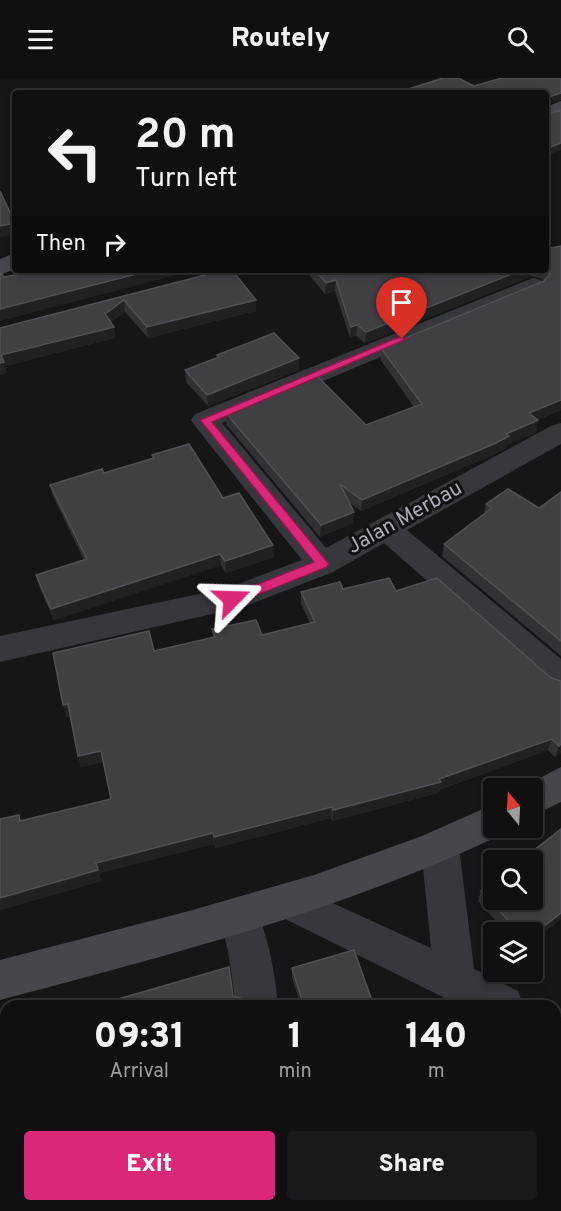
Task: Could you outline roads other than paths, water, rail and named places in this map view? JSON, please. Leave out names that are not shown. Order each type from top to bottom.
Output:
[{"type":"street","points":[[322,564],[205,420],[533,285]]},
{"type":"street","name":"Jalan Merbau","points":[[0,649],[232,599],[322,564],[561,432]]},
{"type":"street","points":[[386,528],[561,679]]},
{"type":"street","points":[[543,794],[561,783]]},
{"type":"street","points":[[0,980],[290,901],[440,848],[483,826]]},
{"type":"street","points":[[440,848],[455,981]]},
{"type":"street","points":[[290,901],[491,1000]]},
{"type":"street","points":[[239,915],[249,951],[256,1000]]}]
